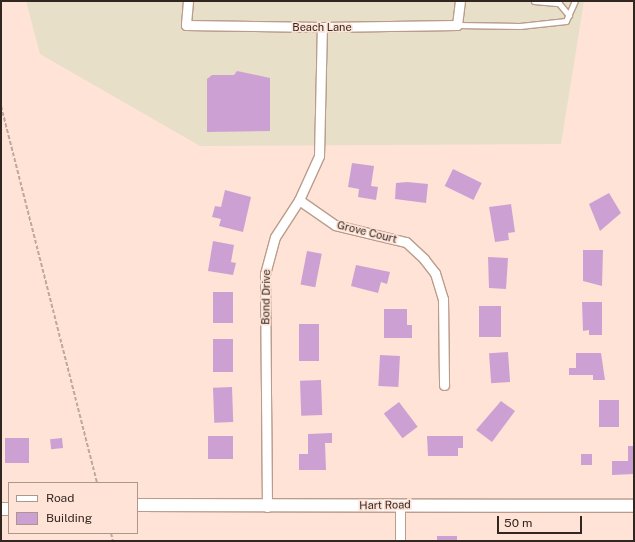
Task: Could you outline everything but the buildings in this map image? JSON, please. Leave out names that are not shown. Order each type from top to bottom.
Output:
[{"type":"street","name":"Beach Lane","points":[[188,1],[186,25],[322,27],[457,24]]},
{"type":"street","points":[[457,24],[460,1]]},
{"type":"street","name":"Bond Drive","points":[[267,507],[265,274],[275,237],[299,200],[320,151],[322,27]]},
{"type":"street","name":"Grove Court","points":[[299,200],[335,224],[406,242],[424,259],[435,274],[443,299],[444,385]]},
{"type":"street","name":"Hart Road","points":[[138,505],[267,507],[400,505],[634,506]]},
{"type":"street","points":[[400,505],[400,541]]},
{"type":"lane","points":[[534,1],[559,3],[569,15]]},
{"type":"lane","points":[[457,24],[520,26],[566,21],[575,1]]},
{"type":"path","points":[[1,106],[98,482]]},
{"type":"path","points":[[1,122],[5,121]]},
{"type":"shaded area","points":[[26,1],[584,1],[561,144],[200,146],[40,54]]}]
